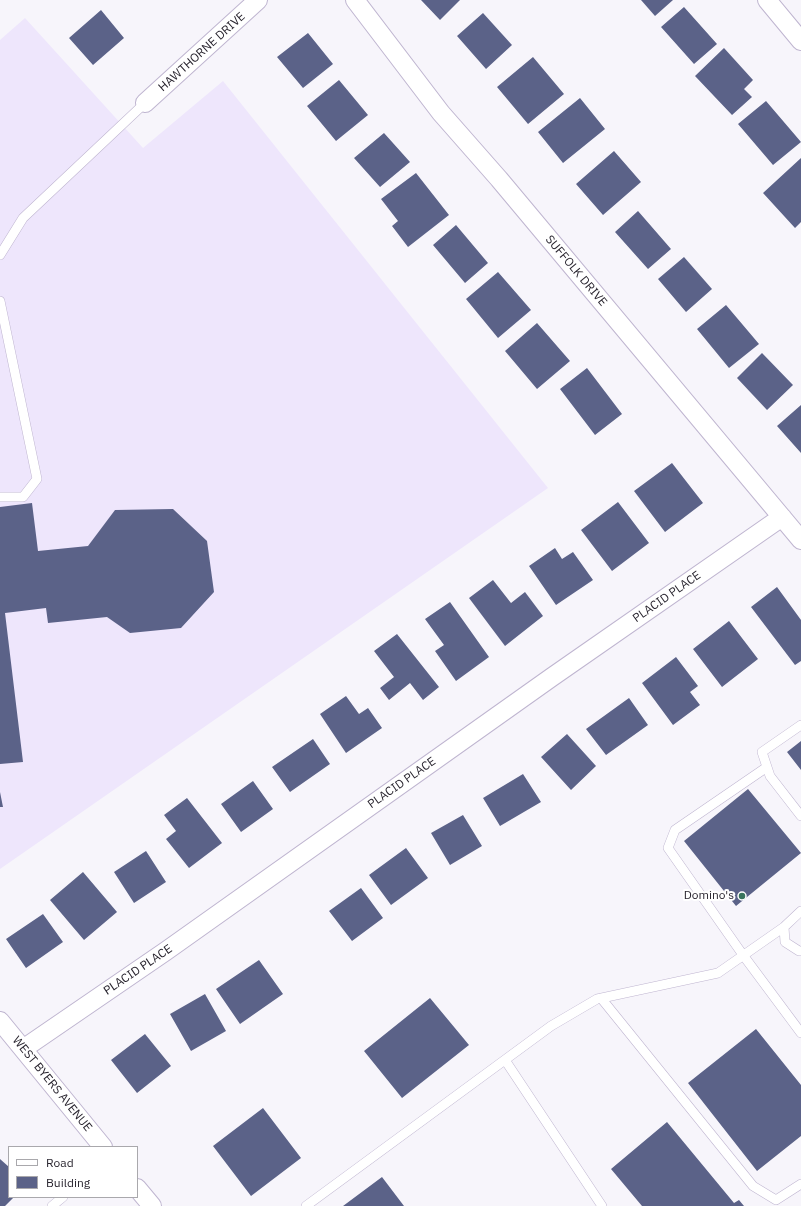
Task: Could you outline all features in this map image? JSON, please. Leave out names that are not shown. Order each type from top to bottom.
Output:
[{"type":"street","name":"HAWTHORNE DRIVE","points":[[145,103],[258,0]]},
{"type":"street","name":"SUFFOLK DRIVE","points":[[355,0],[441,113],[499,179],[801,540]]},
{"type":"street","points":[[767,0],[801,41]]},
{"type":"street","name":"PLACID PLACE","points":[[23,1049],[166,951],[545,681],[782,518]]},
{"type":"street","name":"WEST BYERS AVENUE","points":[[0,1021],[102,1146]]},
{"type":"street","points":[[138,1189],[152,1206]]},
{"type":"lane","points":[[0,255],[23,218],[145,103]]},
{"type":"lane","points":[[0,301],[37,479],[23,497],[0,497]]},
{"type":"lane","points":[[801,725],[762,752],[770,776],[801,816]]},
{"type":"lane","points":[[767,767],[675,830],[668,848],[743,955],[801,1033]]},
{"type":"lane","points":[[306,1206],[551,1026],[597,999],[718,973],[784,927],[801,911]]},
{"type":"lane","points":[[784,927],[785,942],[801,951]]},
{"type":"lane","points":[[601,998],[753,1186],[776,1200],[801,1184]]},
{"type":"lane","points":[[505,1060],[602,1206]]},
{"type":"lane","points":[[52,1206],[62,1198]]},
{"type":"shaded area","points":[[25,18],[143,148],[223,81],[548,488],[0,869],[0,40]]},
{"type":"building","points":[[421,0],[460,0],[440,20]]},
{"type":"building","points":[[641,0],[673,0],[655,16]]},
{"type":"building","points":[[684,7],[717,44],[694,64],[661,27]]},
{"type":"building","points":[[101,10],[124,38],[93,65],[69,38]]},
{"type":"building","points":[[483,13],[512,45],[486,69],[457,36]]},
{"type":"building","points":[[308,33],[333,64],[303,88],[277,57]]},
{"type":"building","points":[[724,48],[753,80],[744,89],[752,97],[732,115],[695,76]]},
{"type":"building","points":[[533,57],[564,94],[528,124],[497,87]]},
{"type":"building","points":[[339,80],[368,115],[336,141],[307,106]]},
{"type":"building","points":[[580,98],[605,129],[563,163],[538,132]]},
{"type":"building","points":[[766,101],[801,142],[773,165],[738,124]]},
{"type":"building","points":[[384,133],[410,162],[380,187],[354,158]]},
{"type":"building","points":[[614,151],[641,182],[603,215],[576,184]]},
{"type":"building","points":[[801,158],[801,222],[795,228],[763,193]]},
{"type":"building","points":[[416,173],[449,215],[408,247],[392,226],[398,221],[381,199]]},
{"type":"building","points":[[638,211],[671,249],[648,269],[615,232]]},
{"type":"building","points":[[456,225],[488,263],[465,283],[433,245]]},
{"type":"building","points":[[684,257],[712,289],[686,312],[658,279]]},
{"type":"building","points":[[498,272],[531,310],[498,338],[466,299]]},
{"type":"building","points":[[726,305],[759,344],[729,368],[697,329]]},
{"type":"building","points":[[537,323],[570,361],[537,389],[505,351]]},
{"type":"building","points":[[762,353],[793,385],[767,410],[737,378]]},
{"type":"building","points":[[587,368],[622,414],[595,435],[560,389]]},
{"type":"building","points":[[801,405],[801,453],[777,426]]},
{"type":"building","points":[[672,463],[703,503],[665,532],[634,491]]},
{"type":"building","points":[[618,502],[649,543],[612,571],[581,530]]},
{"type":"building","points":[[32,503],[38,551],[88,546],[115,510],[173,509],[207,541],[214,592],[181,628],[130,633],[107,617],[48,623],[46,608],[5,613],[23,762],[0,764],[0,507]]},
{"type":"building","points":[[555,548],[562,559],[573,552],[593,580],[556,605],[529,566]]},
{"type":"building","points":[[493,580],[511,603],[525,592],[543,616],[505,646],[469,598]]},
{"type":"building","points":[[777,587],[801,620],[801,661],[795,665],[751,607]]},
{"type":"building","points":[[450,602],[489,657],[456,681],[435,651],[444,645],[425,619]]},
{"type":"building","points":[[729,621],[758,659],[722,687],[693,649]]},
{"type":"building","points":[[397,634],[439,687],[423,700],[410,683],[389,700],[380,688],[394,677],[374,651]]},
{"type":"building","points":[[676,657],[698,686],[690,692],[700,705],[673,725],[642,683]]},
{"type":"building","points":[[346,696],[359,714],[368,708],[382,728],[346,753],[320,714]]},
{"type":"building","points":[[629,698],[648,725],[606,755],[586,729]]},
{"type":"building","points":[[567,734],[596,766],[571,790],[541,757]]},
{"type":"building","points":[[313,739],[330,764],[290,792],[272,767]]},
{"type":"building","points":[[801,741],[801,770],[787,752]]},
{"type":"building","points":[[523,774],[541,802],[500,826],[483,798]]},
{"type":"building","points":[[253,781],[273,809],[241,832],[221,804]]},
{"type":"building","points":[[748,789],[801,853],[736,906],[684,841]]},
{"type":"building","points":[[0,792],[3,807],[0,807]]},
{"type":"building","points":[[187,798],[222,843],[189,868],[166,839],[176,831],[164,815]]},
{"type":"building","points":[[463,815],[482,846],[450,865],[431,833]]},
{"type":"building","points":[[406,848],[428,878],[391,905],[369,875]]},
{"type":"building","points":[[146,851],[166,882],[134,903],[114,872]]},
{"type":"building","points":[[83,872],[117,912],[84,940],[50,900]]},
{"type":"building","points":[[361,888],[383,918],[352,941],[329,911]]},
{"type":"building","points":[[43,914],[63,942],[26,968],[6,939]]},
{"type":"building","points":[[259,960],[283,994],[240,1024],[216,989]]},
{"type":"building","points":[[205,994],[226,1031],[191,1051],[170,1014]]},
{"type":"building","points":[[430,998],[469,1045],[402,1098],[364,1051]]},
{"type":"building","points":[[756,1029],[801,1085],[801,1136],[757,1171],[688,1083]]},
{"type":"building","points":[[145,1034],[171,1066],[137,1093],[111,1060]]},
{"type":"building","points":[[263,1108],[301,1158],[251,1196],[213,1146]]},
{"type":"building","points":[[667,1122],[734,1203],[739,1200],[744,1206],[642,1206],[611,1169]]},
{"type":"building","points":[[0,1159],[8,1166],[8,1198],[13,1198],[5,1206],[0,1206]]},
{"type":"building","points":[[382,1177],[404,1206],[343,1206]]},
{"type":"place","name":"Domino's","points":[[742,896]]}]
